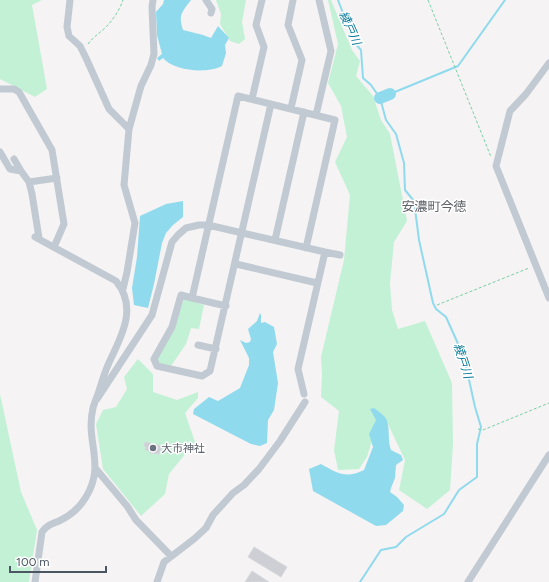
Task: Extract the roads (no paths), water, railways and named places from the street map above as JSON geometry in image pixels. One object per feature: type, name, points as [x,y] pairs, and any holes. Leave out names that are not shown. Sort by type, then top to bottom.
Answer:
[{"type":"street","points":[[70,0],[66,27],[69,36],[80,46],[109,109],[129,129]]},
{"type":"street","points":[[35,582],[40,536],[42,532],[47,526],[64,518],[79,507],[91,488],[96,469],[90,428],[93,408],[107,367],[124,330],[127,313],[123,289],[135,223],[134,214],[124,185],[129,129],[141,86],[151,66],[154,54],[153,0]]},
{"type":"street","points":[[206,0],[212,9],[212,13]]},
{"type":"street","points":[[252,99],[264,47],[256,25],[262,0]]},
{"type":"street","points":[[291,108],[302,60],[288,25],[293,0]]},
{"type":"street","points":[[316,114],[331,51],[319,0]]},
{"type":"street","points":[[549,63],[526,94],[510,111],[496,166],[549,298]]},
{"type":"street","points":[[0,89],[14,89],[19,92],[39,126],[38,128],[51,147],[64,224],[54,247]]},
{"type":"street","points":[[192,298],[238,96],[316,114],[335,120],[306,248]]},
{"type":"street","points":[[226,306],[181,295],[172,327],[154,359],[157,366],[202,376],[210,371],[216,349],[236,264],[271,104]]},
{"type":"street","points":[[274,240],[304,112]]},
{"type":"street","points":[[0,152],[10,169],[21,171]]},
{"type":"street","points":[[14,159],[29,182],[32,194],[37,238],[111,277],[123,289]]},
{"type":"street","points":[[29,182],[57,178]]},
{"type":"street","points":[[96,399],[117,370],[152,315],[172,242],[186,228],[198,225],[208,225],[340,255]]},
{"type":"street","points":[[304,394],[298,369],[325,252]]},
{"type":"street","points":[[236,264],[317,283]]},
{"type":"street","points":[[198,344],[216,349]]},
{"type":"street","points":[[157,582],[164,562],[206,528],[213,515],[228,498],[244,485],[260,468],[280,441],[305,402]]},
{"type":"street","points":[[468,582],[549,455]]},
{"type":"street","points":[[96,469],[122,500],[136,520],[172,556]]},
{"type":"water","points":[[164,0],[191,0],[181,17],[183,30],[211,38],[218,26],[229,38],[225,45],[226,53],[222,66],[208,70],[191,70],[175,66],[163,58],[159,61],[157,58],[162,54],[157,35],[156,12],[163,4]]},
{"type":"water","points":[[183,201],[183,217],[166,233],[162,243],[148,308],[134,305],[132,288],[137,257],[140,216],[166,204]]},
{"type":"water","points":[[260,313],[261,323],[265,322],[274,327],[277,344],[273,352],[278,383],[274,410],[268,420],[267,443],[260,446],[251,444],[193,414],[194,409],[209,397],[218,401],[240,388],[249,365],[249,358],[240,340],[246,343],[250,342],[251,339],[248,329],[257,321]]},
{"type":"water","points":[[374,408],[387,420],[391,450],[401,455],[403,460],[396,465],[395,478],[390,492],[404,505],[403,511],[386,525],[376,526],[313,491],[309,469],[321,464],[342,474],[358,473],[364,470],[373,447],[369,434],[376,420],[370,409]]},
{"type":"waterway","name":"綾戸川","points":[[338,0],[354,42],[361,50],[363,78],[371,85],[380,98],[386,120],[396,134],[404,163],[405,190],[414,201],[419,240],[433,303],[436,309],[446,317],[464,357],[481,427],[477,444],[477,477],[459,490],[444,514],[406,537],[396,547],[381,550],[360,582]]},
{"type":"waterway","points":[[390,94],[458,66],[505,0]]},
{"type":"waterway","name":"綾戸川","points":[[380,98],[390,94]]},
{"type":"place","name":"大市神社","points":[[153,448]]},
{"type":"district","name":"安濃町今徳","points":[[434,206]]}]
